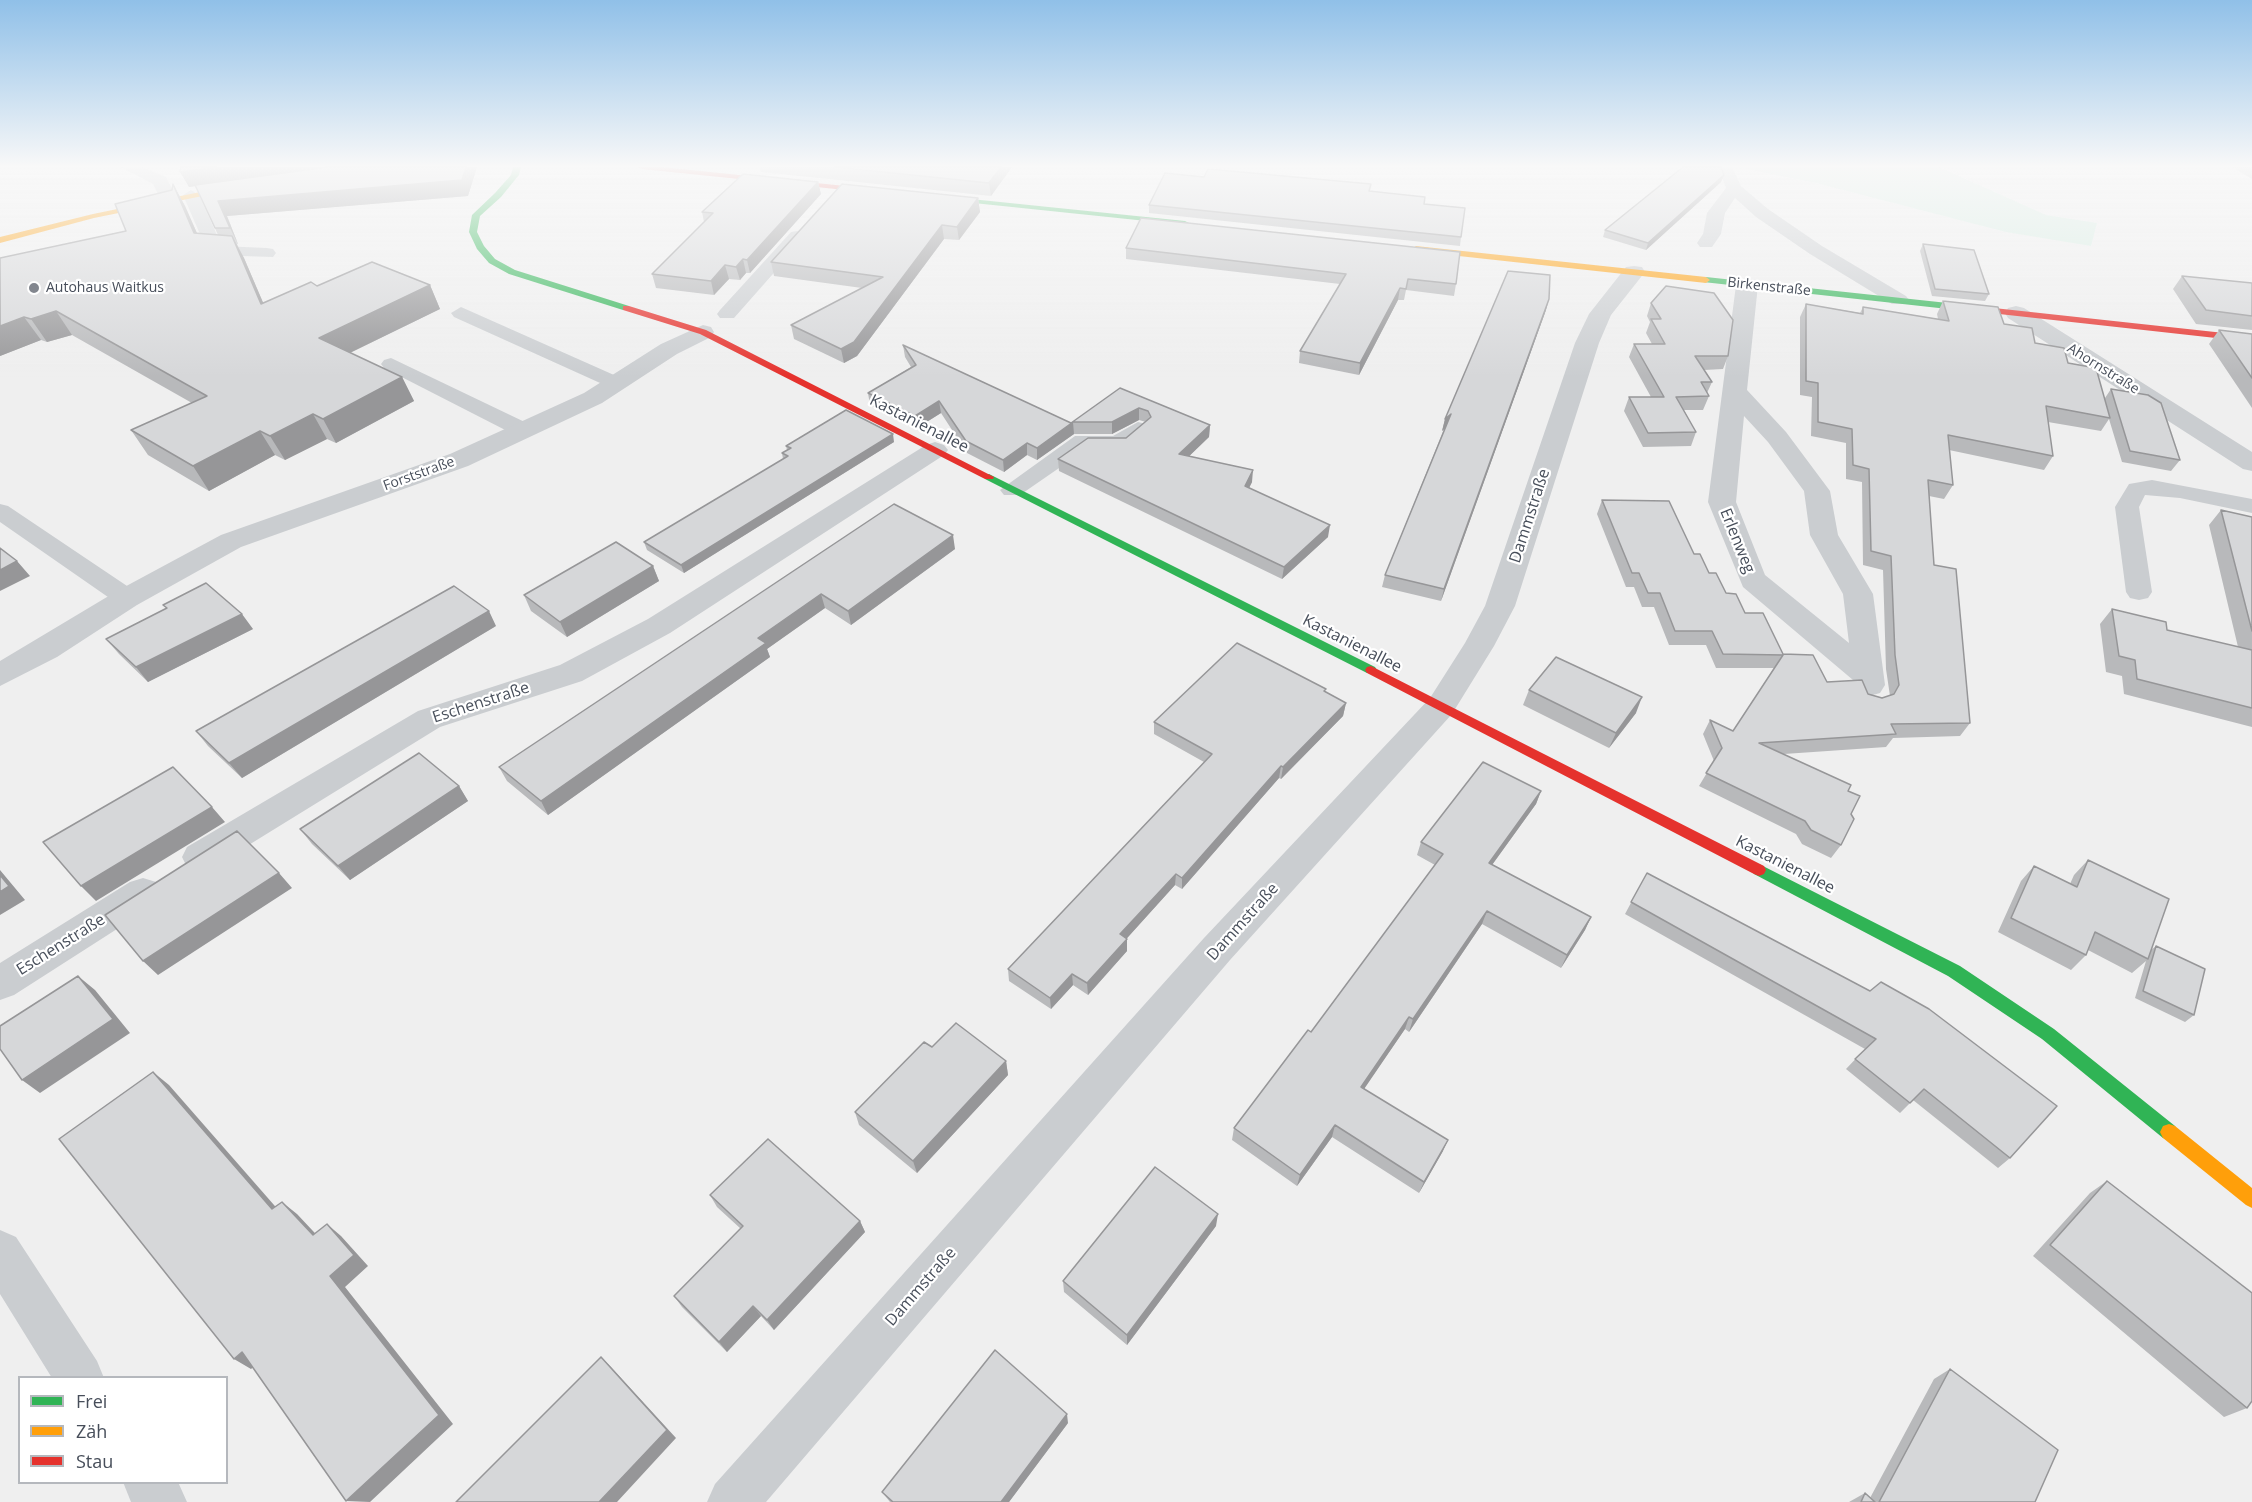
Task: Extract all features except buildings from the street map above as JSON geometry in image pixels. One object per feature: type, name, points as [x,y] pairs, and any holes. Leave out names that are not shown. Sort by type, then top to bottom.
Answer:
[{"type":"street","name":"Kastanienallee","points":[[475,237],[480,247],[492,261],[512,272],[703,332],[1441,706],[1954,971],[2048,1034],[2252,1199]]},
{"type":"street","name":"Birkenstraße","points":[[1396,246],[2252,339]]},
{"type":"street","name":"Dammstraße","points":[[733,1502],[1217,950],[1441,706],[1500,606],[1587,343],[1600,314],[1634,272]]},
{"type":"street","name":"Erlenweg","points":[[1735,391],[1777,437],[1817,491],[1824,535],[1858,594],[1869,687],[1753,580],[1722,502],[1747,285]]},
{"type":"street","name":"Ahornstraße","points":[[2016,314],[2252,463]]},
{"type":"street","name":"Forststraße","points":[[0,675],[46,650],[127,598],[231,542],[459,460],[592,398],[669,349],[703,332]]},
{"type":"street","name":"Eschenstraße","points":[[0,983],[429,719],[571,673],[659,626],[935,450]]},
{"type":"street","points":[[0,1252],[79,1376]]},
{"type":"street","points":[[149,1484],[160,1502]]},
{"type":"lane","points":[[208,237],[214,251],[267,253]]},
{"type":"lane","points":[[727,314],[796,237]]},
{"type":"lane","points":[[1706,243],[1710,237]]},
{"type":"lane","points":[[1796,237],[1899,300]]},
{"type":"lane","points":[[461,313],[616,383]]},
{"type":"lane","points":[[391,364],[523,430]]},
{"type":"lane","points":[[1012,490],[1083,441],[1117,444],[1138,429]]},
{"type":"lane","points":[[2139,592],[2127,507],[2137,489],[2180,490],[2252,506]]},
{"type":"lane","points":[[0,511],[127,598]]},
{"type":"green space","points":[[2037,237],[2093,237],[2091,246]]},
{"type":"traffic: fast","points":[[475,237],[480,247],[492,261],[512,272],[626,308]]},
{"type":"traffic: fast","points":[[1706,280],[1957,307]]},
{"type":"traffic: fast","points":[[989,477],[1371,670]]},
{"type":"traffic: fast","points":[[1759,870],[1954,971],[2048,1034],[2169,1132]]},
{"type":"traffic: slow","points":[[0,240],[11,237]]},
{"type":"traffic: slow","points":[[1416,249],[1706,280]]},
{"type":"traffic: slow","points":[[2169,1132],[2252,1199]]},
{"type":"traffic: jam","points":[[1957,307],[2252,339]]},
{"type":"traffic: jam","points":[[626,308],[703,332],[989,477]]},
{"type":"traffic: jam","points":[[1371,670],[1759,870]]},
{"type":"place","name":"Autohaus Waitkus","points":[[34,288]]}]
